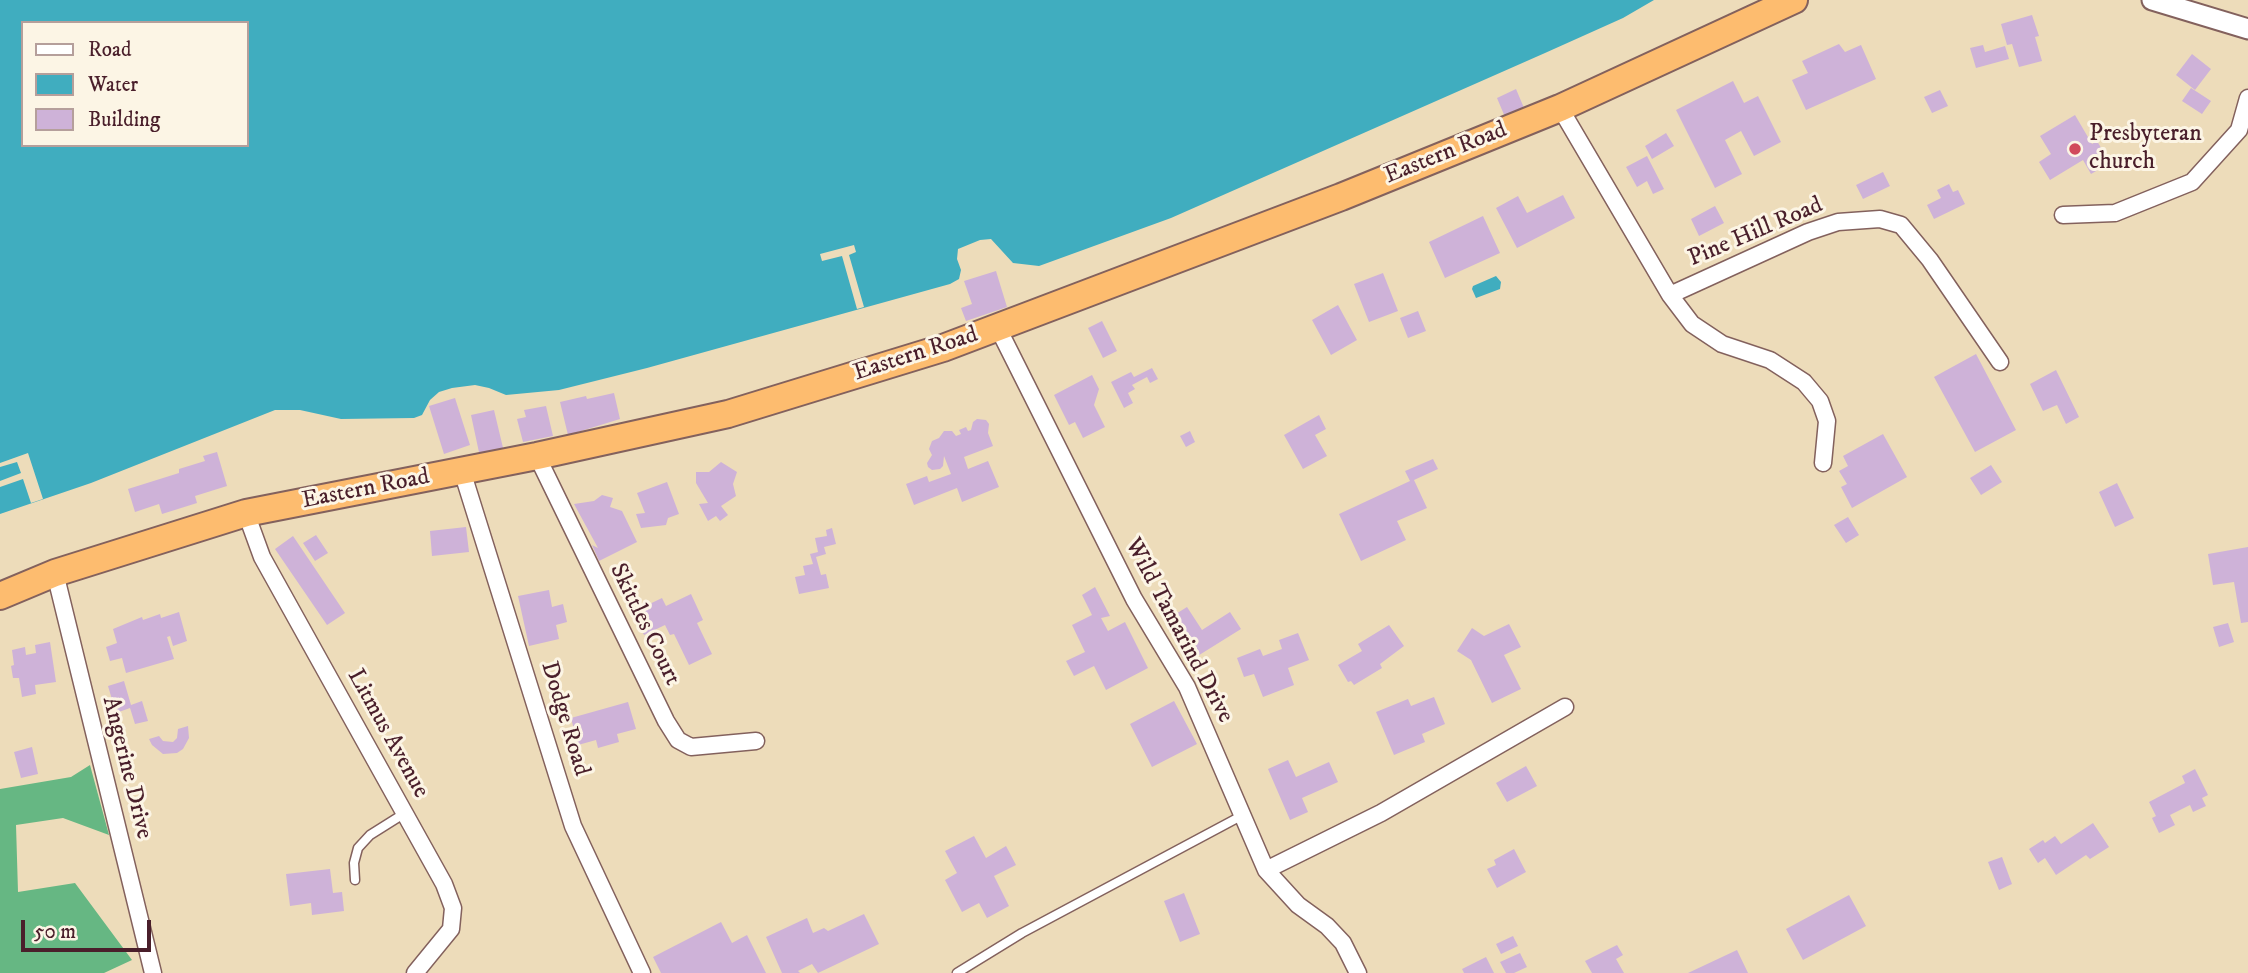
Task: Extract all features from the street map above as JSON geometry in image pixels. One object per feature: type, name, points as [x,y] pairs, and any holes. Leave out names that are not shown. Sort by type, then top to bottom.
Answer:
[{"type":"highway","name":"Eastern Road","points":[[0,596],[55,573],[247,513],[537,456],[728,414],[943,348],[1340,197],[1560,108],[1794,0]]},
{"type":"street","points":[[2152,0],[2248,29]]},
{"type":"street","points":[[2063,215],[2115,213],[2192,181],[2239,130],[2248,98]]},
{"type":"street","name":"Pine Hill Road","points":[[1560,108],[1670,295],[1692,324],[1722,344],[1770,360],[1804,382],[1820,401],[1827,421],[1823,463]]},
{"type":"street","name":"Pine Hill Road","points":[[1670,295],[1808,232],[1838,222],[1880,219],[1901,225],[1923,251],[2000,362]]},
{"type":"street","name":"Wild Tamarind Drive","points":[[998,328],[1134,599],[1187,687],[1266,870],[1298,905],[1327,926],[1343,943],[1358,973]]},
{"type":"street","name":"Skittles Court","points":[[537,456],[666,721],[678,740],[691,747],[756,741]]},
{"type":"street","name":"Dodge Road","points":[[462,471],[573,826],[642,973]]},
{"type":"street","name":"Litmus Avenue","points":[[247,513],[262,557],[444,884],[453,908],[450,929],[415,973]]},
{"type":"street","name":"Angerine Drive","points":[[55,573],[153,973]]},
{"type":"street","points":[[1266,870],[1381,813],[1565,707]]},
{"type":"lane","points":[[355,880],[354,863],[358,848],[370,835],[405,813]]},
{"type":"lane","points":[[957,973],[1022,933],[1243,815]]},
{"type":"green space","points":[[90,765],[109,835],[63,818],[16,825],[18,892],[75,883],[132,960],[104,973],[0,973],[0,789],[71,777]]},
{"type":"water","points":[[0,0],[1654,0],[1623,18],[1171,218],[1039,266],[1013,263],[991,239],[980,240],[958,249],[957,259],[961,270],[959,279],[950,284],[647,368],[559,390],[506,395],[475,385],[452,388],[439,392],[430,400],[422,415],[414,418],[341,419],[300,410],[275,410],[91,483],[0,514]]},
{"type":"water","points":[[1496,276],[1501,282],[1500,289],[1476,298],[1473,286]]},
{"type":"pier","points":[[854,245],[856,252],[849,255],[864,307],[857,309],[842,256],[822,261],[820,254]]},
{"type":"pier","points":[[28,453],[43,499],[31,503],[23,479],[0,487],[0,481],[21,473],[17,462],[0,467],[0,463]]},
{"type":"building","points":[[2032,15],[2039,36],[2035,37],[2042,61],[2019,67],[2012,44],[2007,45],[2001,24]]},
{"type":"building","points":[[1839,44],[1845,52],[1861,45],[1876,79],[1806,110],[1792,80],[1808,73],[1802,61]]},
{"type":"building","points":[[1983,45],[1985,52],[2005,46],[2009,59],[1976,68],[1970,48]]},
{"type":"building","points":[[2192,54],[2211,69],[2195,90],[2176,75]]},
{"type":"building","points":[[1733,81],[1744,103],[1758,96],[1781,142],[1754,156],[1741,131],[1725,140],[1742,174],[1715,188],[1676,110]]},
{"type":"building","points":[[2191,88],[2211,101],[2202,114],[2182,101]]},
{"type":"building","points":[[1516,89],[1524,108],[1505,117],[1497,98]]},
{"type":"building","points":[[1940,90],[1948,106],[1932,113],[1924,97]]},
{"type":"building","name":"Presbyteran church","points":[[2075,115],[2092,144],[2097,141],[2110,163],[2091,174],[2083,160],[2050,180],[2039,162],[2051,154],[2040,136]]},
{"type":"building","points":[[1666,133],[1674,146],[1652,159],[1645,146]]},
{"type":"building","points":[[1647,156],[1664,189],[1653,194],[1647,181],[1637,187],[1626,167]]},
{"type":"building","points":[[1883,172],[1890,186],[1863,199],[1856,185]]},
{"type":"building","points":[[1949,184],[1953,192],[1958,190],[1965,204],[1934,219],[1927,205],[1941,198],[1937,190]]},
{"type":"building","points":[[1563,195],[1575,218],[1517,248],[1496,208],[1518,196],[1527,213]]},
{"type":"building","points":[[1715,206],[1724,223],[1699,236],[1691,219]]},
{"type":"building","points":[[1483,216],[1500,253],[1445,278],[1429,242]]},
{"type":"building","points":[[996,271],[1007,307],[966,321],[961,308],[972,304],[964,281]]},
{"type":"building","points":[[1383,273],[1398,311],[1369,322],[1354,284]]},
{"type":"building","points":[[1338,305],[1357,340],[1331,355],[1312,320]]},
{"type":"building","points":[[1418,311],[1426,331],[1408,338],[1400,318]]},
{"type":"building","points":[[1102,321],[1117,351],[1103,358],[1088,328]]},
{"type":"building","points":[[1976,354],[2016,430],[1975,452],[1934,377]]},
{"type":"building","points":[[1152,368],[1158,379],[1150,383],[1147,377],[1132,385],[1135,389],[1128,393],[1133,403],[1124,408],[1111,382],[1131,372],[1134,377]]},
{"type":"building","points":[[2056,370],[2079,417],[2066,424],[2057,405],[2043,411],[2030,384]]},
{"type":"building","points":[[1092,375],[1099,389],[1094,405],[1105,427],[1083,438],[1075,422],[1069,425],[1054,395]]},
{"type":"building","points":[[614,393],[620,419],[568,435],[560,402]]},
{"type":"building","points":[[455,398],[470,445],[444,454],[429,406]]},
{"type":"building","points":[[546,406],[553,436],[523,442],[517,419],[526,417],[524,410]]},
{"type":"building","points":[[494,410],[504,452],[480,457],[471,415]]},
{"type":"building","points":[[1319,415],[1326,429],[1315,435],[1327,456],[1303,469],[1284,435]]},
{"type":"building","points":[[977,419],[986,420],[989,424],[988,433],[993,446],[964,457],[968,469],[988,461],[999,487],[962,502],[957,488],[914,505],[906,484],[927,476],[929,482],[951,474],[944,456],[940,469],[932,470],[928,467],[927,463],[932,455],[929,449],[932,441],[939,438],[944,431],[952,431],[956,436],[961,434],[959,430],[966,427],[968,431],[971,430]]},
{"type":"building","points":[[1190,431],[1195,442],[1186,447],[1180,436]]},
{"type":"building","points":[[1883,434],[1907,477],[1852,508],[1841,487],[1847,484],[1839,471],[1848,466],[1843,456]]},
{"type":"building","points":[[217,452],[227,486],[195,496],[197,503],[162,514],[159,504],[135,512],[128,489],[179,473],[179,469],[205,461],[203,456]]},
{"type":"building","points":[[1433,459],[1438,469],[1414,480],[1427,508],[1397,521],[1406,540],[1361,561],[1339,514],[1410,481],[1405,471]]},
{"type":"building","points":[[721,462],[737,472],[733,484],[736,496],[721,506],[728,515],[720,521],[716,516],[708,521],[699,504],[708,503],[696,483],[696,472],[709,472]]},
{"type":"building","points":[[1991,465],[2002,482],[1981,495],[1970,478]]},
{"type":"building","points":[[667,482],[679,514],[668,518],[666,525],[641,528],[636,514],[645,513],[637,493]]},
{"type":"building","points":[[2117,483],[2134,518],[2115,527],[2099,492]]},
{"type":"building","points":[[602,495],[613,498],[610,507],[622,511],[637,542],[599,561],[592,545],[598,548],[574,504],[594,501]]},
{"type":"building","points":[[1848,517],[1859,535],[1846,543],[1834,525]]},
{"type":"building","points":[[466,527],[469,552],[432,556],[430,531]]},
{"type":"building","points":[[832,528],[836,544],[824,547],[826,554],[816,557],[821,575],[826,574],[829,588],[799,594],[795,577],[805,575],[803,566],[813,564],[810,554],[818,552],[815,538],[827,536],[826,530]]},
{"type":"building","points":[[316,535],[328,553],[315,561],[303,543]]},
{"type":"building","points":[[293,536],[345,613],[327,625],[275,549]]},
{"type":"building","points":[[2248,547],[2248,622],[2241,623],[2234,582],[2213,585],[2208,554]]},
{"type":"building","points":[[1095,587],[1110,616],[1101,618],[1108,631],[1125,622],[1148,668],[1106,690],[1094,666],[1074,676],[1066,661],[1085,652],[1072,625],[1092,615],[1082,595]]},
{"type":"building","points":[[549,590],[552,607],[563,604],[567,622],[556,625],[559,639],[529,646],[518,596]]},
{"type":"building","points":[[691,594],[703,620],[697,623],[712,654],[689,665],[674,634],[670,635],[665,625],[644,635],[633,612],[662,598],[666,606]]},
{"type":"building","points":[[1187,607],[1202,630],[1230,612],[1241,629],[1196,657],[1171,617]]},
{"type":"building","points":[[179,612],[187,641],[173,646],[170,636],[167,637],[174,659],[126,673],[122,658],[110,661],[106,647],[117,643],[113,629],[142,617],[143,620],[160,614],[161,618]]},
{"type":"building","points":[[2228,623],[2234,642],[2219,647],[2213,627]]},
{"type":"building","points":[[1509,624],[1521,647],[1504,655],[1521,689],[1492,703],[1471,660],[1457,651],[1472,628],[1484,636]]},
{"type":"building","points":[[1389,625],[1404,646],[1380,664],[1382,668],[1354,685],[1351,681],[1348,682],[1338,665],[1362,651],[1358,644]]},
{"type":"building","points":[[1298,633],[1309,660],[1288,668],[1294,685],[1263,697],[1254,674],[1244,677],[1237,658],[1260,649],[1263,656],[1282,649],[1279,640]]},
{"type":"building","points":[[50,642],[56,682],[35,685],[36,694],[22,697],[19,678],[13,678],[12,650],[25,647],[26,655],[36,653],[35,645]]},
{"type":"building","points":[[124,681],[131,705],[142,701],[148,721],[135,724],[130,708],[116,713],[108,686]]},
{"type":"building","points":[[1434,697],[1445,724],[1422,734],[1425,742],[1394,755],[1376,712],[1408,699],[1411,706]]},
{"type":"building","points":[[1174,701],[1197,744],[1152,767],[1130,724]]},
{"type":"building","points":[[628,702],[636,729],[617,734],[619,742],[598,748],[596,740],[578,745],[571,718]]},
{"type":"building","points":[[188,726],[189,738],[183,749],[177,753],[163,754],[149,739],[159,736],[163,741],[173,742],[177,738],[178,729]]},
{"type":"building","points":[[32,747],[38,774],[21,778],[14,752]]},
{"type":"building","points":[[1288,760],[1296,777],[1329,762],[1338,782],[1302,798],[1308,812],[1290,820],[1268,769]]},
{"type":"building","points":[[1526,766],[1537,786],[1507,802],[1496,783]]},
{"type":"building","points":[[2195,769],[2208,795],[2202,798],[2206,806],[2193,812],[2190,805],[2170,815],[2175,825],[2159,833],[2152,818],[2156,816],[2149,802],[2185,783],[2182,776]]},
{"type":"building","points":[[2093,823],[2109,847],[2090,859],[2086,855],[2056,875],[2045,858],[2038,863],[2029,849],[2055,836],[2061,844]]},
{"type":"building","points":[[974,836],[986,858],[1006,846],[1016,865],[994,876],[1009,906],[987,918],[979,903],[962,912],[945,880],[957,873],[945,851]]},
{"type":"building","points":[[1514,849],[1526,872],[1497,888],[1487,869],[1496,865],[1494,860]]},
{"type":"building","points":[[2002,857],[2012,884],[1999,890],[1988,862]]},
{"type":"building","points":[[330,869],[333,893],[342,892],[344,911],[312,915],[311,903],[290,906],[286,874]]},
{"type":"building","points":[[1184,893],[1200,934],[1180,942],[1164,901]]},
{"type":"building","points":[[1849,895],[1866,926],[1803,960],[1786,929]]},
{"type":"building","points":[[864,914],[879,944],[818,973],[812,964],[798,971],[800,973],[782,973],[766,937],[807,918],[813,933],[824,928],[828,931]]},
{"type":"building","points":[[721,922],[732,943],[747,935],[766,973],[661,973],[653,957]]},
{"type":"building","points":[[1513,936],[1518,946],[1501,954],[1496,944]]},
{"type":"building","points":[[1617,945],[1623,955],[1616,959],[1624,973],[1592,973],[1585,961]]},
{"type":"building","points":[[1737,950],[1748,973],[1688,973]]},
{"type":"building","points":[[1520,953],[1527,967],[1514,973],[1506,973],[1500,962]]},
{"type":"building","points":[[1486,957],[1494,973],[1464,973],[1462,969]]},
{"type":"place","name":"Presbyteran church","points":[[2075,149]]}]
